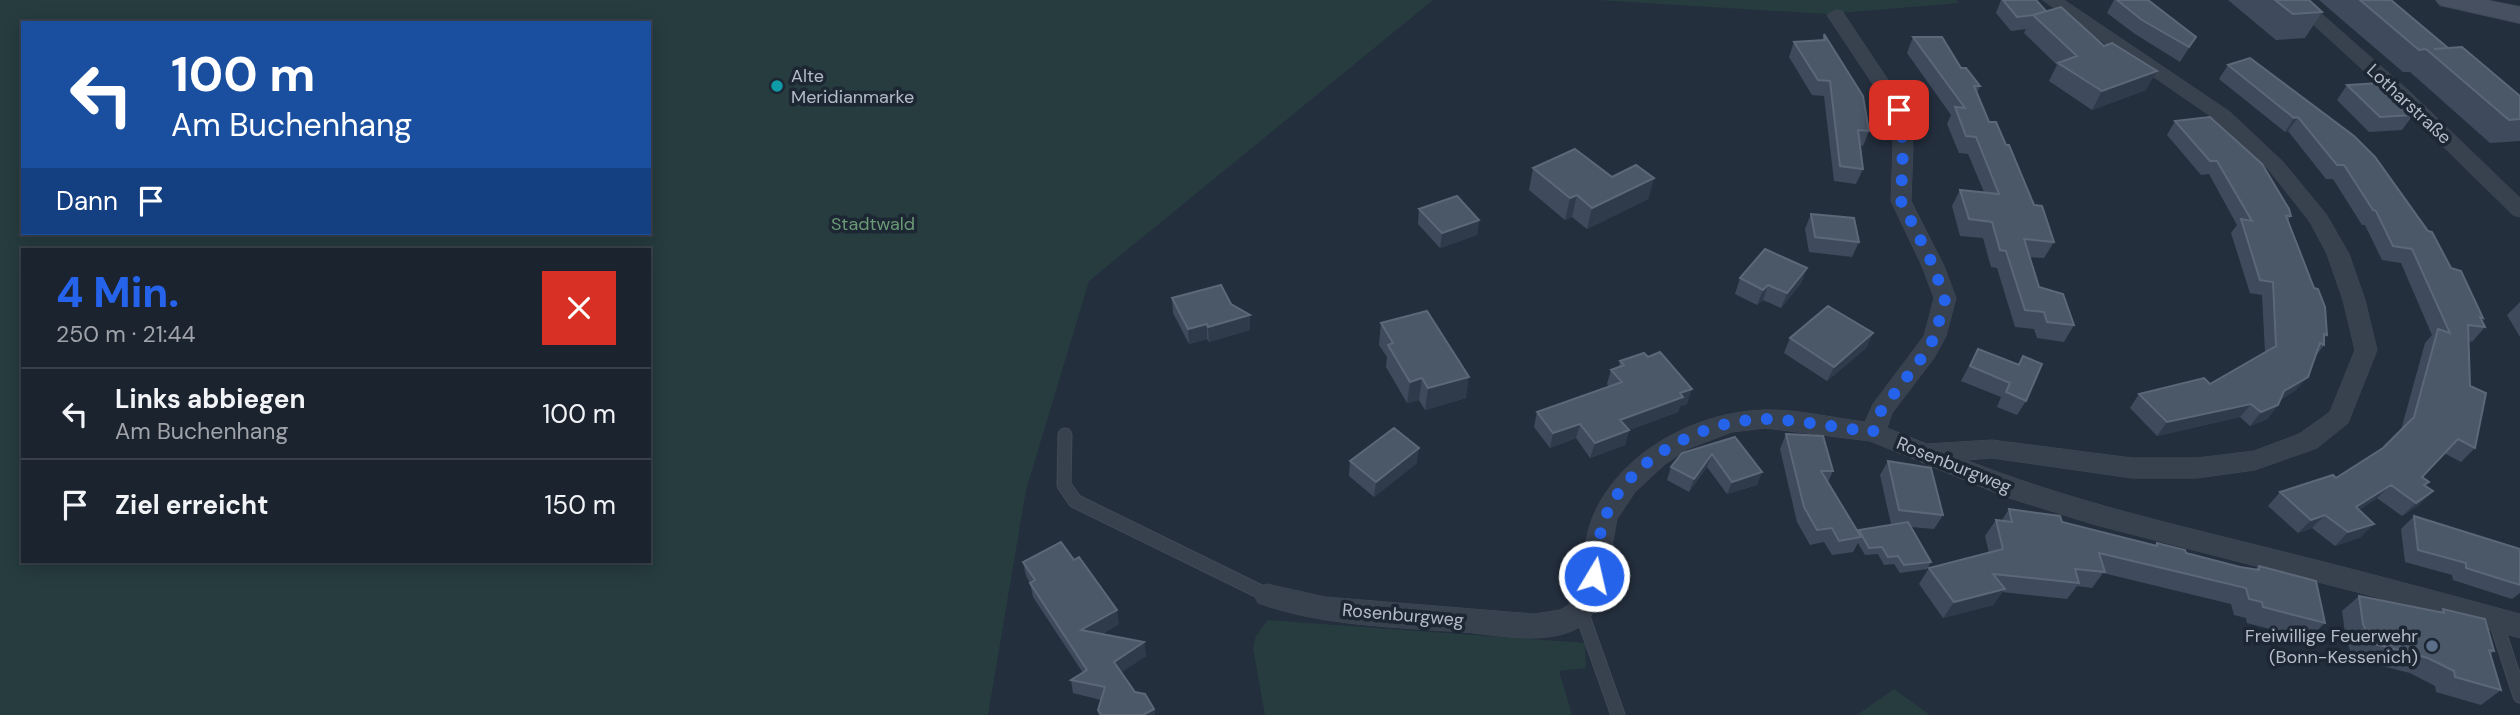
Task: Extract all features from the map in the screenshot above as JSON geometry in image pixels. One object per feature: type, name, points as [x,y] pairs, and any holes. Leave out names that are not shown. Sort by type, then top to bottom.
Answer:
[{"type":"street","points":[[1926,452],[1992,449],[2132,468],[2197,468],[2255,460],[2308,441],[2340,417],[2366,350],[2354,300],[2338,254],[2319,219],[2276,166],[2223,116],[2052,0]]},
{"type":"street","name":"Lotharstraße","points":[[2296,0],[2403,96],[2520,210]]},
{"type":"street","points":[[2449,0],[2520,15]]},
{"type":"street","points":[[1836,15],[1899,110],[1903,146],[1901,201],[1933,265],[1945,299],[1935,336],[1881,411],[1873,432]]},
{"type":"street","name":"Rosenburgweg","points":[[1267,595],[1325,608],[1534,626],[1566,621],[1581,611],[1590,594],[1600,533],[1614,499],[1640,471],[1678,442],[1704,430],[1765,419],[1873,432],[2015,490],[2096,515],[2507,622]]},
{"type":"lane","name":"Rosenburgweg","points":[[1065,435],[1064,485],[1075,501],[1267,595]]},
{"type":"lane","points":[[1581,611],[1618,715]]},
{"type":"lane","points":[[2507,622],[2520,695]]},
{"type":"green space","name":"Stadtwald","points":[[0,0],[1433,0],[1089,281],[1026,490],[988,715],[0,715]]},
{"type":"green space","points":[[1596,0],[1957,0],[1959,3],[1827,14]]},
{"type":"green space","points":[[1268,620],[1585,643],[1586,668],[1559,671],[1572,715],[1265,715],[1253,648],[1256,636]]},
{"type":"green space","points":[[1894,689],[1930,715],[1857,715]]},
{"type":"building","points":[[2003,0],[2036,0],[2046,11],[2017,17]]},
{"type":"building","points":[[2117,0],[2148,0],[2196,37],[2189,47],[2142,20]]},
{"type":"building","points":[[2275,0],[2309,0],[2322,12],[2293,14]]},
{"type":"building","points":[[2360,0],[2391,0],[2448,48],[2462,47],[2520,96],[2520,119],[2509,120],[2426,49],[2419,50]]},
{"type":"building","points":[[2061,7],[2104,46],[2112,43],[2157,71],[2102,91],[2058,63],[2077,56],[2033,15]]},
{"type":"building","points":[[1824,34],[1863,96],[1869,131],[1858,130],[1863,169],[1840,166],[1830,81],[1818,80],[1794,42],[1825,40]]},
{"type":"building","points":[[1913,37],[1942,37],[1961,68],[1966,68],[1980,86],[1974,86],[1989,122],[1996,122],[2006,145],[2009,145],[2034,205],[2042,206],[2054,242],[2024,239],[2039,287],[2063,294],[2074,325],[2047,322],[2044,312],[2025,310],[2006,251],[2000,250],[1992,222],[1969,219],[1960,190],[1999,194],[1976,137],[1966,136],[1955,107],[1965,108]]},
{"type":"building","points":[[2250,58],[2354,136],[2375,157],[2428,231],[2432,232],[2451,268],[2461,271],[2485,327],[2468,325],[2470,386],[2486,393],[2475,448],[2458,439],[2422,477],[2429,482],[2424,485],[2433,491],[2416,503],[2391,485],[2356,507],[2374,524],[2348,532],[2325,515],[2311,520],[2280,492],[2333,475],[2336,478],[2383,448],[2414,417],[2438,329],[2450,333],[2412,249],[2393,246],[2376,211],[2344,165],[2337,165],[2298,117],[2294,118],[2228,65]]},
{"type":"building","points":[[2379,83],[2413,115],[2380,117],[2347,85]]},
{"type":"building","points":[[2210,117],[2262,164],[2289,209],[2291,216],[2286,216],[2314,288],[2318,289],[2325,307],[2327,335],[2324,334],[2324,345],[2320,343],[2308,377],[2284,391],[2278,405],[2261,412],[2251,404],[2167,422],[2139,394],[2204,378],[2210,384],[2276,346],[2273,282],[2260,280],[2241,219],[2252,221],[2217,161],[2210,161],[2175,121]]},
{"type":"building","points":[[1575,149],[1612,177],[1636,165],[1654,178],[1592,208],[1577,195],[1570,198],[1533,168]]},
{"type":"building","points":[[1457,196],[1479,220],[1442,233],[1419,209]]},
{"type":"building","points":[[1811,214],[1854,218],[1859,242],[1815,237]]},
{"type":"building","points":[[1765,249],[1807,268],[1787,293],[1768,285],[1763,290],[1740,278]]},
{"type":"building","points":[[1221,285],[1231,304],[1250,315],[1208,327],[1207,324],[1188,329],[1172,298]]},
{"type":"building","points":[[1828,306],[1873,333],[1834,367],[1790,338]]},
{"type":"building","points":[[1427,311],[1469,377],[1428,388],[1422,378],[1410,382],[1388,345],[1393,343],[1381,323]]},
{"type":"building","points":[[1978,349],[2019,365],[2023,356],[2042,364],[2026,401],[2006,392],[2010,383],[1970,366]]},
{"type":"building","points":[[1660,352],[1692,389],[1680,393],[1683,397],[1620,420],[1629,430],[1595,443],[1580,424],[1553,433],[1537,412],[1622,382],[1611,370],[1624,365],[1620,361],[1644,353],[1648,357]]},
{"type":"building","points":[[1394,428],[1419,448],[1376,482],[1350,461]]},
{"type":"building","points":[[1786,434],[1823,436],[1833,471],[1821,471],[1861,537],[1839,541],[1832,528],[1817,530],[1804,507]]},
{"type":"building","points":[[1735,437],[1762,472],[1732,482],[1712,454],[1694,479],[1671,467],[1682,453]]},
{"type":"building","points":[[1888,461],[1931,468],[1943,515],[1899,510]]},
{"type":"building","points":[[2009,509],[2060,516],[2062,522],[2157,546],[2157,543],[2185,550],[2186,553],[2240,567],[2259,570],[2259,566],[2316,581],[2325,623],[2263,607],[2262,602],[2249,599],[2246,588],[2099,553],[2105,572],[2075,569],[2079,583],[1993,574],[2005,589],[1954,602],[1929,568],[2003,549],[1996,520],[2012,522]]},
{"type":"building","points":[[2414,516],[2520,549],[2520,585],[2466,568],[2466,563],[2418,550]]},
{"type":"building","points":[[1908,522],[1931,562],[1904,565],[1898,556],[1888,557],[1882,547],[1869,548],[1859,530]]},
{"type":"building","points":[[1061,542],[1074,560],[1079,557],[1117,610],[1081,630],[1144,642],[1114,662],[1135,692],[1145,694],[1154,709],[1143,715],[1101,715],[1098,710],[1105,687],[1071,680],[1087,670],[1030,583],[1035,580],[1023,562]]},
{"type":"building","points":[[2359,596],[2444,613],[2443,609],[2485,619],[2494,651],[2489,650],[2501,690],[2455,677],[2454,671],[2428,658],[2371,643],[2363,624]]},
{"type":"place","name":"Alte Meridianmarke","points":[[777,86]]},
{"type":"place","name":"Freiwillige Feuerwehr (Bonn-Kessenich)","points":[[2432,646]]},
{"type":"route","points":[[1594,576],[1600,533],[1614,499],[1640,471],[1678,442],[1704,430],[1765,419],[1873,432],[1881,411],[1926,352],[1935,336],[1945,299],[1933,265],[1901,201],[1903,146],[1899,110]]}]
